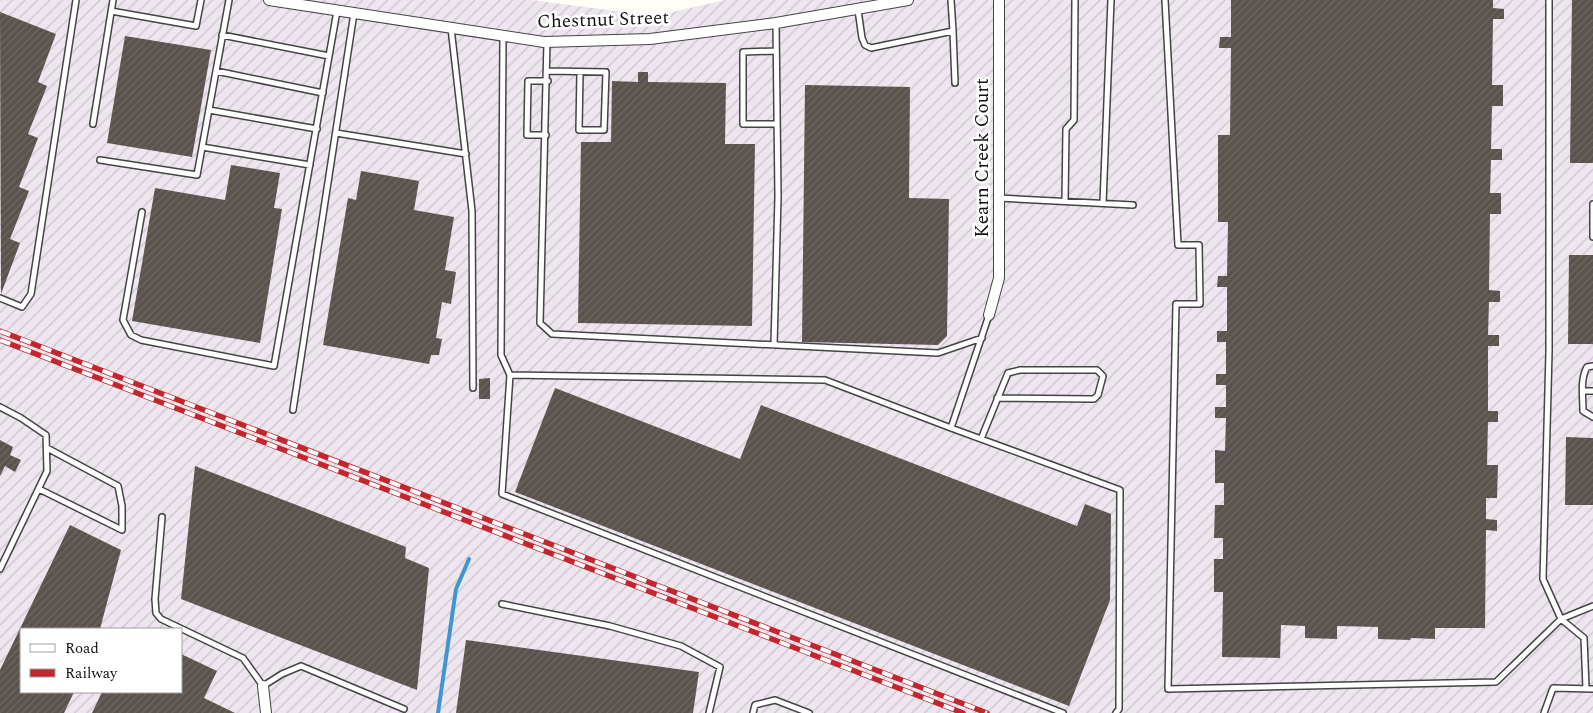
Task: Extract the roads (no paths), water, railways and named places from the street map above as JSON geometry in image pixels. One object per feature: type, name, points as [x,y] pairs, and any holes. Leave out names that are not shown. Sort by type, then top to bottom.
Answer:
[{"type":"street","name":"Chestnut Street","points":[[269,0],[547,42],[650,39],[776,23],[908,0]]},
{"type":"street","name":"Kearn Creek Court","points":[[990,315],[999,278],[1000,0]]},
{"type":"street","points":[[264,686],[266,713]]},
{"type":"lane","points":[[0,298],[22,307],[31,294],[74,0]]},
{"type":"lane","points":[[93,124],[113,0]]},
{"type":"lane","points":[[111,11],[196,26],[201,0]]},
{"type":"lane","points":[[100,160],[197,175],[229,0]]},
{"type":"lane","points":[[951,0],[955,83]]},
{"type":"lane","points":[[1065,201],[1066,129],[1074,120],[1075,0]]},
{"type":"lane","points":[[1103,203],[1111,0]]},
{"type":"lane","points":[[1165,0],[1178,245],[1199,245],[1200,294],[1200,304],[1176,304],[1168,689],[1496,682],[1561,619],[1593,606]]},
{"type":"lane","points":[[1549,0],[1549,352],[1543,579],[1561,619],[1584,638],[1586,688]]},
{"type":"lane","points":[[142,212],[123,320],[131,335],[141,340],[274,366],[337,10]]},
{"type":"lane","points":[[858,10],[862,38],[865,45],[871,48],[953,31]]},
{"type":"lane","points":[[293,410],[354,13]]},
{"type":"lane","points":[[774,345],[778,197],[776,23]]},
{"type":"lane","points":[[451,28],[472,211],[472,388]]},
{"type":"lane","points":[[222,36],[329,56]]},
{"type":"lane","points":[[503,36],[500,355],[510,374],[502,494],[1063,713]]},
{"type":"lane","points":[[547,42],[548,81],[540,323],[552,334],[938,353],[982,338]]},
{"type":"lane","points":[[776,51],[743,52],[742,124],[776,124]]},
{"type":"lane","points":[[548,71],[606,72],[604,130],[579,130],[580,72]]},
{"type":"lane","points":[[216,72],[323,93]]},
{"type":"lane","points":[[546,135],[527,135],[528,81],[548,81]]},
{"type":"lane","points":[[209,110],[317,129]]},
{"type":"lane","points":[[336,133],[466,154]]},
{"type":"lane","points":[[202,147],[310,165]]},
{"type":"lane","points":[[999,198],[1133,205]]},
{"type":"lane","points":[[1593,204],[1593,237]]},
{"type":"lane","points":[[950,428],[990,315]]},
{"type":"lane","points":[[1593,366],[1587,367],[1584,372],[1582,390],[1583,411],[1593,417]]},
{"type":"lane","points":[[981,439],[997,398],[1008,373],[1013,371],[1097,370],[1102,376],[1098,396],[1094,399],[997,398]]},
{"type":"lane","points":[[510,374],[825,380],[1120,490],[1119,709],[1116,713]]},
{"type":"lane","points":[[1582,390],[1593,391]]},
{"type":"lane","points":[[0,407],[21,418],[46,435],[47,448],[47,470],[0,569]]},
{"type":"lane","points":[[39,488],[122,530],[122,506],[118,486],[47,448]]},
{"type":"lane","points":[[162,517],[155,599],[156,613],[161,619],[180,628]]},
{"type":"lane","points":[[502,604],[610,626],[681,646],[720,668],[709,713]]},
{"type":"lane","points":[[182,629],[243,658],[264,686],[282,674],[301,666],[404,709]]},
{"type":"lane","points":[[1544,713],[1553,688],[1593,689]]},
{"type":"lane","points":[[753,713],[755,704],[776,700],[810,713]]},
{"type":"waterway","points":[[438,713],[456,589],[469,559]]},
{"type":"railway","points":[[0,331],[987,713]]},
{"type":"railway","points":[[0,340],[963,713]]}]
